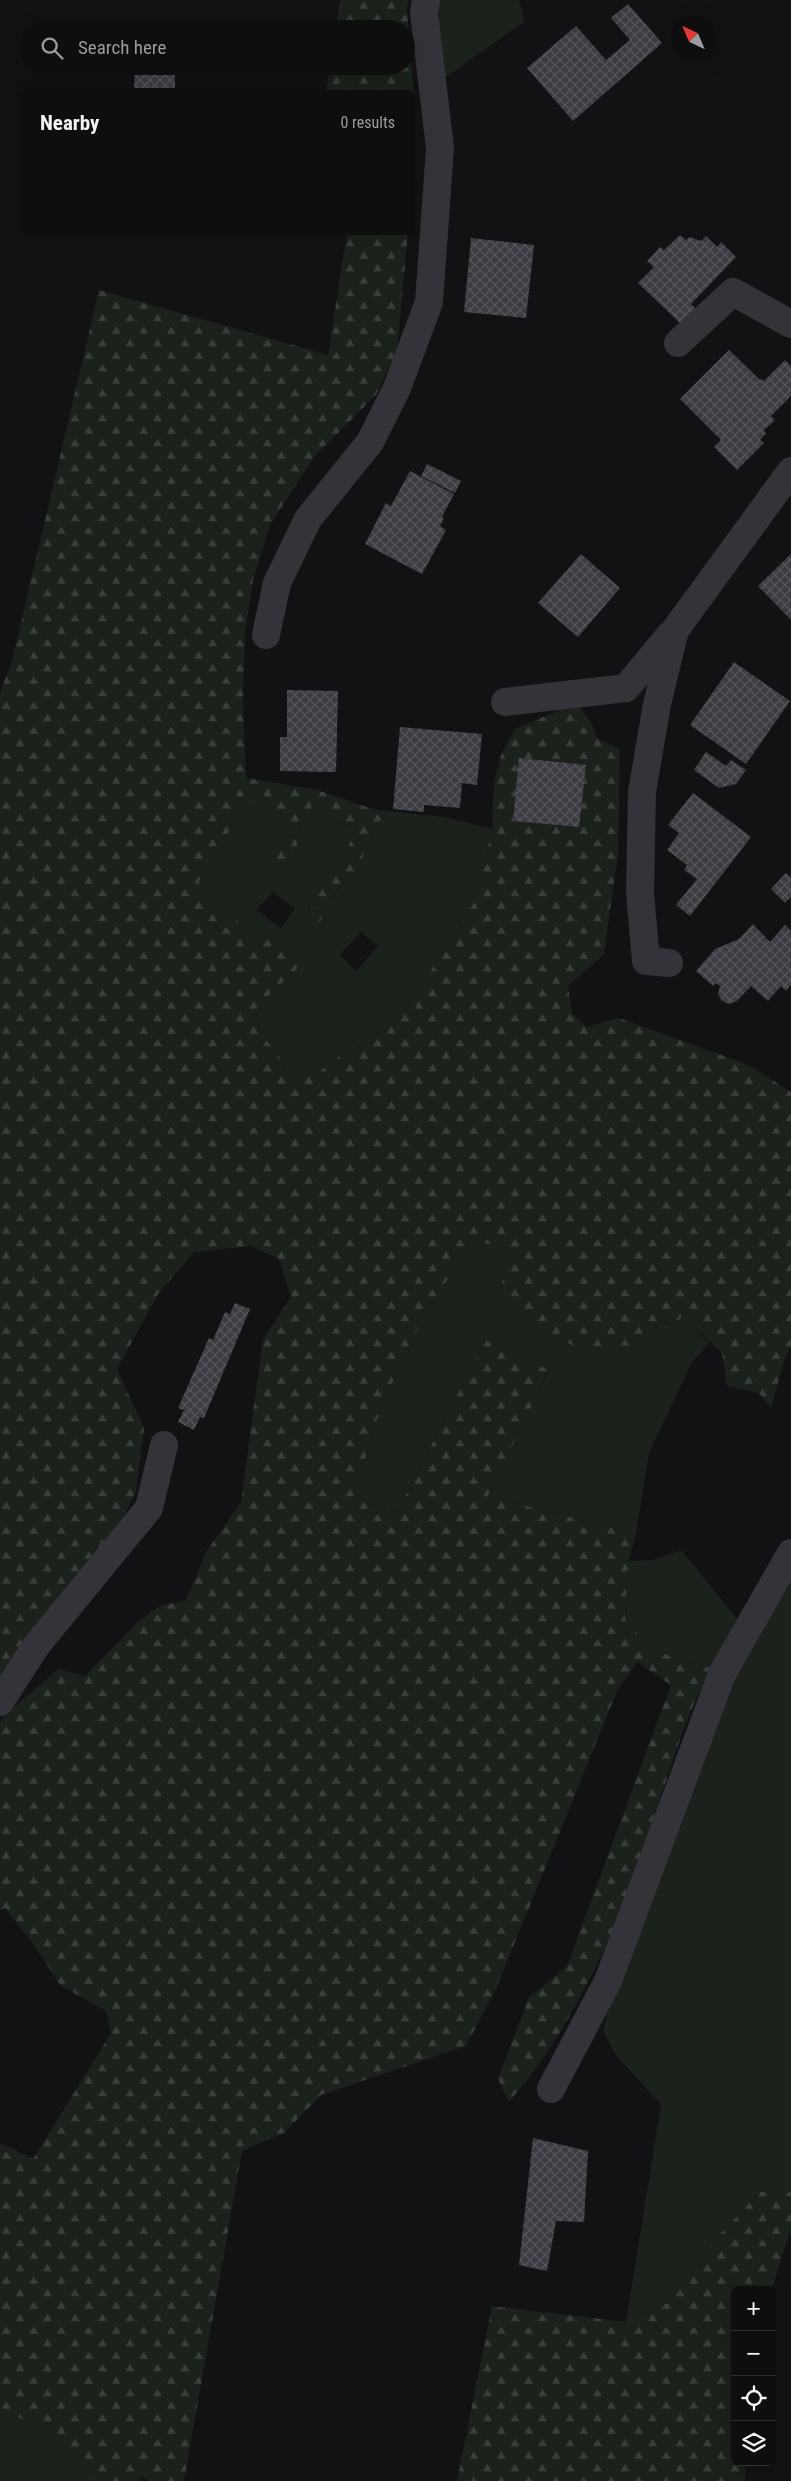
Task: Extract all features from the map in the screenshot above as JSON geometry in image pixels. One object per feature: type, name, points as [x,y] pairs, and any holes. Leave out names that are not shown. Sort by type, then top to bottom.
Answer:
[{"type":"street","points":[[266,636],[276,583],[308,519],[370,442],[397,388],[428,302],[440,148],[424,13],[426,0]]},
{"type":"street","points":[[678,343],[733,292],[791,324]]},
{"type":"street","points":[[505,702],[626,688],[674,630],[791,471]]},
{"type":"street","points":[[669,963],[646,961],[640,884],[642,792],[656,704],[674,630]]},
{"type":"street","points":[[0,1702],[36,1646],[149,1508],[164,1445]]},
{"type":"street","points":[[551,2089],[608,1981],[722,1674],[791,1553]]},
{"type":"green space","points":[[340,0],[408,0],[408,20],[337,20]]},
{"type":"green space","points":[[439,0],[519,0],[524,22],[443,79],[439,49]]},
{"type":"green space","points":[[329,75],[412,75],[413,90],[326,90]]},
{"type":"green space","points":[[347,235],[408,235],[397,350],[376,395],[314,457],[270,525],[253,580],[245,633],[243,701],[246,778],[317,790],[373,809],[387,811],[367,846],[361,870],[347,880],[335,893],[325,908],[320,924],[307,926],[310,912],[321,887],[345,852],[357,827],[329,821],[321,812],[311,807],[302,822],[294,857],[280,868],[267,863],[290,842],[281,813],[241,798],[223,847],[199,881],[204,898],[229,912],[259,941],[281,939],[294,949],[301,965],[258,1006],[253,1025],[278,1054],[288,1077],[315,1075],[412,1000],[477,898],[492,829],[494,783],[501,755],[515,729],[576,703],[591,722],[597,738],[620,749],[618,854],[604,954],[568,986],[572,1014],[587,1027],[619,1018],[749,1065],[791,1092],[791,1346],[783,1364],[771,1408],[759,1393],[727,1386],[722,1353],[683,1317],[639,1345],[575,1347],[500,1301],[507,1244],[468,1244],[407,1348],[376,1422],[353,1500],[398,1511],[485,1340],[549,1370],[488,1496],[636,1534],[628,1561],[625,1619],[648,1646],[677,1659],[712,1668],[682,1733],[645,1846],[620,1914],[572,2013],[532,2074],[509,2102],[498,2079],[529,1997],[567,1966],[671,1685],[637,1662],[618,1689],[495,1991],[466,2046],[321,2095],[284,2133],[242,2151],[184,2481],[149,2481],[142,2476],[138,2481],[92,2481],[62,2449],[39,2430],[0,2410],[0,2143],[33,2159],[111,2033],[106,2011],[60,1985],[34,1945],[5,1908],[0,1911],[0,1722],[5,1715],[58,1669],[85,1676],[138,1622],[161,1605],[186,1601],[206,1552],[241,1502],[263,1339],[291,1297],[279,1259],[251,1246],[194,1252],[158,1294],[117,1369],[144,1428],[136,1492],[120,1524],[0,1689],[0,693],[12,661],[99,290],[328,355]]},
{"type":"green space","points":[[241,797],[281,813],[290,842],[268,862],[294,857],[302,822],[311,807],[321,812],[329,821],[357,827],[345,852],[314,901],[308,926],[348,878],[361,870],[367,846],[387,811],[445,817],[492,829],[477,898],[412,1000],[315,1075],[288,1077],[278,1054],[253,1025],[258,1006],[301,965],[281,939],[259,941],[229,912],[204,898],[199,881],[223,847]],"holes":[[[273,892],[295,909],[281,928],[256,910]],[[361,932],[378,946],[356,971],[340,955]]]},
{"type":"green space","points":[[468,1244],[507,1244],[500,1301],[639,1345],[683,1317],[709,1343],[691,1364],[649,1453],[636,1534],[487,1496],[549,1371],[485,1340],[398,1511],[353,1500],[376,1422],[407,1347]]},
{"type":"green space","points":[[681,1550],[740,1622],[712,1668],[677,1659],[648,1646],[625,1619],[628,1561],[653,1560]]},
{"type":"green space","points":[[791,1572],[791,2192],[760,2192],[714,2240],[670,2302],[626,2322],[661,2105],[616,2055],[603,2031],[612,1998],[708,1728]]},
{"type":"green space","points":[[760,2192],[791,2192],[791,2229],[772,2286],[731,2286],[731,2466],[745,2466],[745,2481],[457,2481],[492,2306],[626,2322],[670,2302],[714,2240]]},
{"type":"green space","points":[[0,2410],[39,2429],[62,2449],[92,2481],[0,2481]]},
{"type":"building","points":[[628,4],[662,43],[573,121],[527,68],[576,26],[606,60],[630,40],[611,18]]},
{"type":"building","points":[[135,75],[175,75],[175,88],[134,88]]},
{"type":"building","points":[[680,235],[686,240],[690,237],[701,241],[706,236],[717,247],[721,242],[736,257],[691,304],[695,308],[681,324],[638,283],[654,267],[647,261],[660,247],[664,250]]},
{"type":"building","points":[[471,238],[534,245],[526,318],[464,312]]},
{"type":"building","points":[[729,350],[760,380],[764,381],[785,360],[791,366],[791,396],[771,416],[775,420],[764,430],[766,433],[760,440],[764,443],[737,470],[714,447],[721,440],[680,399]]},
{"type":"building","points":[[427,464],[461,481],[455,493],[421,476]]},
{"type":"building","points":[[410,471],[454,494],[442,517],[444,518],[440,526],[446,530],[422,574],[365,544],[386,503],[391,506]]},
{"type":"building","points":[[581,554],[620,588],[578,637],[538,603]]},
{"type":"building","points":[[791,554],[791,620],[758,586]]},
{"type":"building","points":[[734,662],[790,701],[746,764],[690,725]]},
{"type":"building","points":[[287,690],[338,691],[336,772],[280,771],[280,737],[287,737]]},
{"type":"building","points":[[400,727],[482,734],[477,785],[462,783],[460,808],[424,805],[424,812],[393,809]]},
{"type":"building","points":[[706,752],[726,766],[731,760],[746,770],[736,784],[719,788],[694,770]]},
{"type":"building","points":[[519,758],[586,765],[579,827],[513,821]]},
{"type":"building","points":[[693,793],[751,837],[690,916],[676,905],[697,879],[684,870],[687,865],[667,850],[679,833],[668,825]]},
{"type":"building","points":[[786,873],[791,877],[791,897],[785,903],[771,889]]},
{"type":"building","points":[[753,924],[770,942],[785,925],[791,931],[791,985],[786,991],[781,986],[768,1001],[751,986],[737,1001],[729,1004],[722,1001],[718,994],[720,986],[716,983],[713,986],[696,971],[715,949],[739,939]]},
{"type":"building","points":[[235,1303],[250,1309],[204,1418],[200,1417],[194,1430],[178,1422],[184,1410],[178,1408],[209,1338],[213,1340],[225,1312],[230,1314]]},
{"type":"building","points":[[533,2138],[588,2151],[584,2222],[556,2221],[547,2271],[519,2265]]}]
